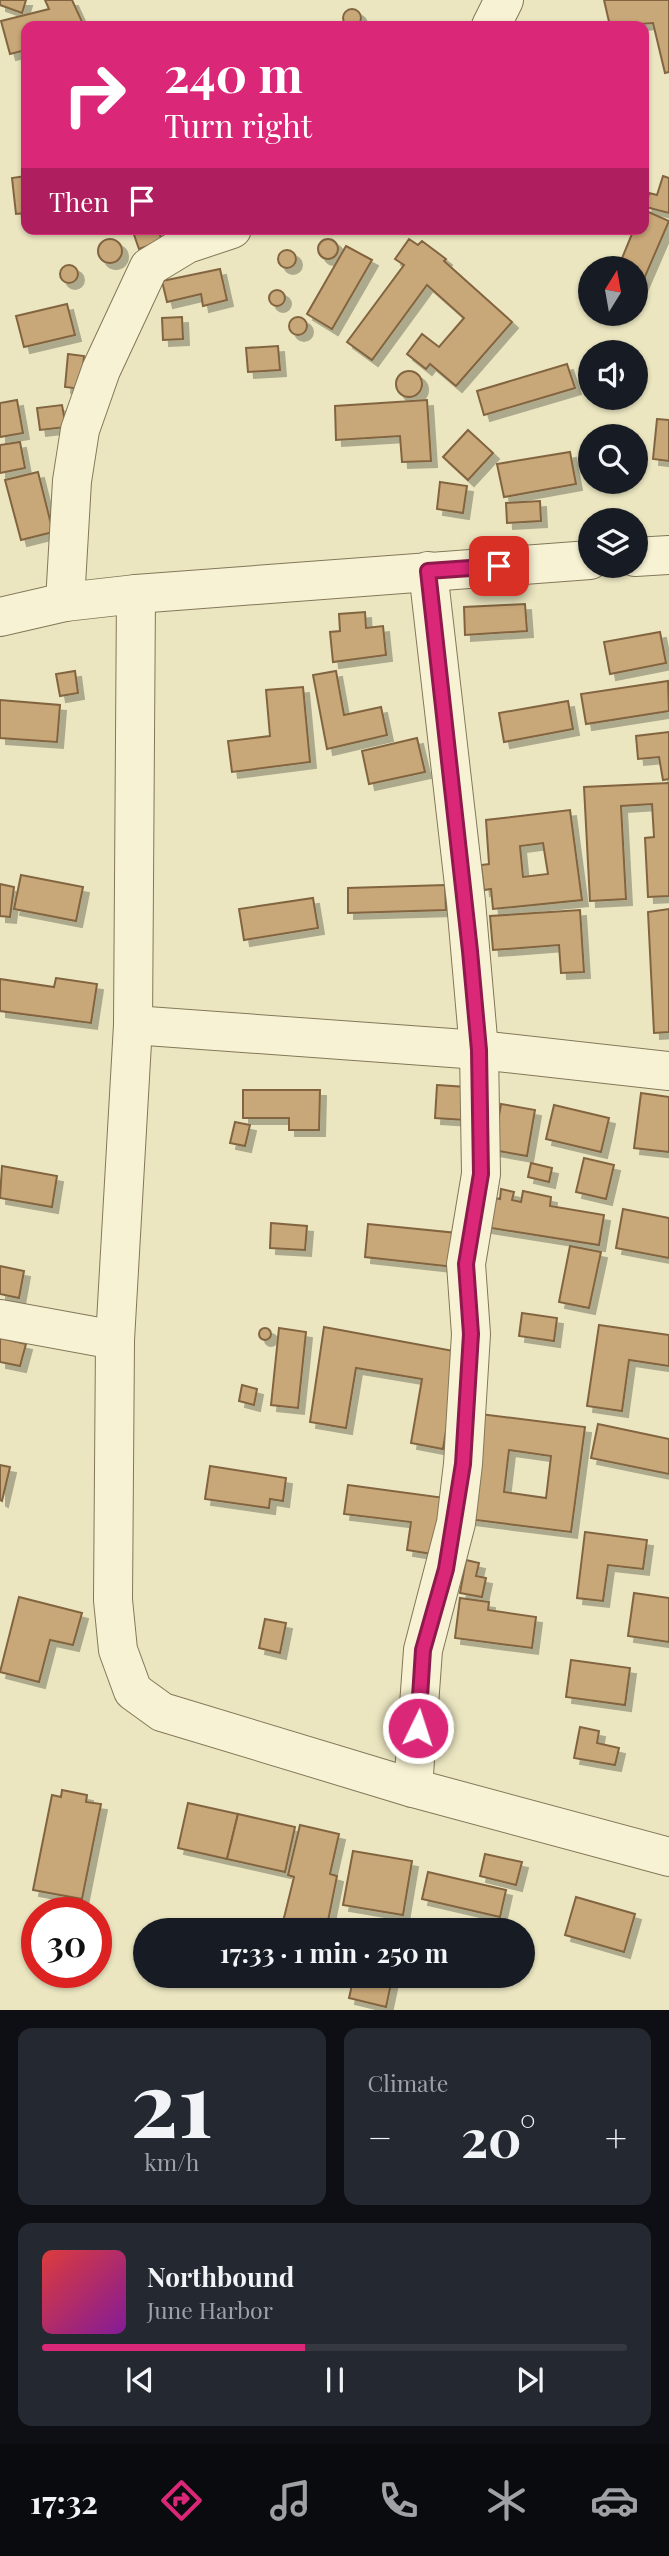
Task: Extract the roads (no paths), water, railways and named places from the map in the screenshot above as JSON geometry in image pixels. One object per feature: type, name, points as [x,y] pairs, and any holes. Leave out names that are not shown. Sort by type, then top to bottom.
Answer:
[{"type":"street","points":[[494,21],[505,0]]},
{"type":"street","points":[[65,602],[72,481],[80,430],[111,346],[149,267],[187,244],[214,235]]},
{"type":"street","points":[[648,556],[669,555]]},
{"type":"street","points":[[0,617],[65,602],[135,594],[578,561]]},
{"type":"street","points":[[413,1788],[423,1650],[449,1557],[463,1464],[471,1334],[466,1264],[481,1174],[479,1050],[466,902],[428,571]]},
{"type":"street","points":[[135,594],[133,1025],[115,1339],[113,1600],[118,1650],[133,1691],[162,1712],[413,1788],[668,1846]]},
{"type":"street","points":[[133,1025],[479,1050],[669,1071]]},
{"type":"street","points":[[0,1319],[115,1339]]}]
